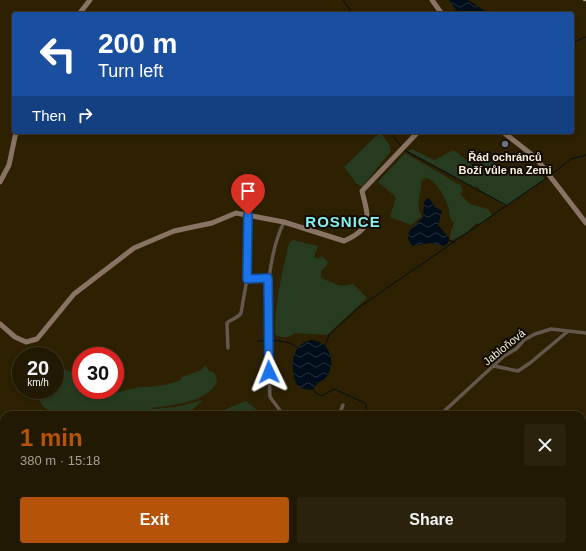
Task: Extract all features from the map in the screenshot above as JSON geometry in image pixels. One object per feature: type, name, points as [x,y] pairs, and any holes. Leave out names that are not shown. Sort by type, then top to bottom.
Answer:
[{"type":"street","points":[[81,12],[90,0]]},
{"type":"street","points":[[432,0],[441,12]]},
{"type":"street","points":[[0,182],[9,165],[16,134]]},
{"type":"street","points":[[0,324],[15,338],[32,341],[37,339],[74,294],[134,248],[174,230],[212,223],[236,213],[284,222],[344,241],[360,234],[368,217],[362,191],[416,134]]},
{"type":"street","points":[[508,134],[536,158],[586,222]]},
{"type":"street","points":[[228,348],[227,323],[241,313],[247,279],[248,215]]},
{"type":"street","points":[[281,411],[270,397],[268,278],[275,240],[284,222]]},
{"type":"street","points":[[247,279],[268,278]]},
{"type":"street","name":"Jabloňová","points":[[444,411],[504,356],[516,349],[524,340],[534,334],[551,329],[586,333]]},
{"type":"street","points":[[494,366],[518,371],[536,359],[567,332]]},
{"type":"street","points":[[341,411],[343,405]]},
{"type":"green space","points":[[378,134],[381,134],[390,146],[391,151],[362,187],[356,183],[344,167]]},
{"type":"green space","points":[[412,149],[434,160],[454,150],[477,169],[486,159],[508,173],[520,175],[525,173],[533,166],[545,179],[506,206],[481,191],[477,186],[475,188],[408,151]]},
{"type":"green space","points":[[405,153],[460,185],[463,191],[460,194],[470,204],[488,209],[492,215],[482,223],[475,224],[468,232],[450,241],[454,223],[450,217],[447,202],[436,184],[425,178],[421,182],[418,204],[422,216],[411,225],[390,217],[396,197],[378,182]]},
{"type":"green space","points":[[293,240],[318,246],[314,257],[319,259],[322,256],[328,262],[321,271],[321,278],[340,286],[353,284],[367,298],[327,335],[295,333],[288,337],[284,337],[277,336],[275,333],[276,310],[281,277],[289,243]]},
{"type":"green space","points":[[206,365],[209,371],[215,373],[217,382],[212,389],[197,399],[178,404],[151,408],[176,407],[203,400],[191,411],[49,411],[38,399],[64,399],[64,369],[72,372],[72,399],[124,399],[124,391],[139,387],[164,385],[179,381],[182,377],[201,370]]},
{"type":"green space","points":[[246,401],[258,411],[225,411],[226,409]]},
{"type":"water","points":[[449,0],[468,0],[487,12],[458,12]]},
{"type":"water","points":[[427,198],[430,199],[435,207],[442,211],[438,225],[449,238],[448,243],[444,246],[431,243],[412,246],[408,239],[409,231],[423,217],[424,202]]},
{"type":"water","points":[[310,340],[317,341],[326,347],[331,358],[331,364],[330,370],[326,377],[310,390],[298,387],[293,374],[293,360],[298,348],[303,343]]},
{"type":"waterway","points":[[343,0],[352,12]]},
{"type":"waterway","points":[[574,42],[586,37]]},
{"type":"waterway","points":[[392,134],[401,146]]},
{"type":"waterway","points":[[404,150],[506,205]]},
{"type":"waterway","points":[[551,175],[571,159],[586,155]]},
{"type":"waterway","points":[[325,346],[329,335],[358,308],[548,177]]},
{"type":"waterway","points":[[448,240],[454,242]]},
{"type":"waterway","points":[[258,341],[274,340],[285,342],[290,343],[299,349]]},
{"type":"waterway","points":[[313,389],[316,393],[322,396],[334,389],[365,403],[367,411]]},
{"type":"place","name":"Řád ochránců Boží vůle na Zemi","points":[[505,144]]},
{"type":"district","name":"ROSNICE","points":[[343,221]]},
{"type":"route","points":[[248,215],[247,279],[268,278],[269,372]]}]
